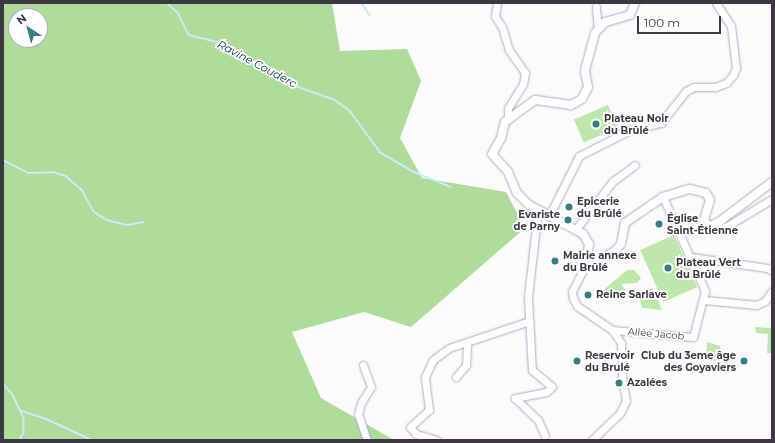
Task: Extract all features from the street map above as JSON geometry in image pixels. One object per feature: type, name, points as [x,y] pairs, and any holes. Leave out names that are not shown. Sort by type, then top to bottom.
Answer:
[{"type":"main road","points":[[635,3],[630,15],[611,19],[598,28],[586,68],[588,87],[582,99],[571,105],[535,100],[508,119],[492,154],[508,172],[517,193],[538,209],[550,214],[583,234],[589,244],[586,264],[595,264],[615,251],[621,244],[625,223],[663,197],[690,189],[706,193],[710,200],[704,220],[709,227],[714,225],[772,182]]},
{"type":"street","points":[[497,3],[495,16],[502,27],[509,50],[525,73],[523,84],[508,108],[508,119]]},
{"type":"street","points":[[550,214],[579,156],[630,130],[662,124],[677,100],[690,89],[715,87],[730,80],[736,68],[731,26],[716,3]]},
{"type":"street","points":[[596,8],[598,28]]},
{"type":"street","points":[[576,229],[613,181],[635,165]]},
{"type":"street","name":"Allée Jacob","points":[[612,330],[693,337],[704,300],[704,286],[663,197]]},
{"type":"street","points":[[714,225],[720,228],[727,226],[772,199]]},
{"type":"street","points":[[538,209],[530,276],[529,320],[532,370],[552,387],[546,392],[515,398],[538,420],[546,436]]},
{"type":"street","points":[[691,257],[767,268],[772,271]]},
{"type":"street","points":[[586,264],[572,292],[574,302],[612,330],[622,348],[622,380],[626,401],[620,413],[592,440]]},
{"type":"street","points":[[704,300],[757,305],[765,301],[772,291]]},
{"type":"street","points":[[437,440],[415,437],[410,426],[426,414],[429,408],[426,377],[430,364],[444,350],[529,320]]},
{"type":"street","points":[[456,377],[466,365],[467,343]]},
{"type":"street","points":[[363,365],[371,387],[361,403],[358,414],[367,440]]},
{"type":"green space","points":[[3,3],[332,3],[340,51],[407,49],[421,81],[400,138],[422,178],[506,192],[525,228],[411,327],[364,312],[292,332],[321,398],[394,440],[3,440]]},
{"type":"green space","name":"Plateau Noir du Brûlé","points":[[608,105],[618,128],[584,142],[574,119]]},
{"type":"green space","name":"Plateau Vert du Brûlé","points":[[674,235],[697,287],[663,302],[640,250]]},
{"type":"green space","points":[[627,270],[634,270],[641,278],[637,283],[621,284],[628,293],[607,298],[606,294],[602,295],[600,293]]},
{"type":"green space","points":[[652,288],[662,310],[642,308],[638,293]]},
{"type":"green space","points":[[755,327],[772,328],[772,353],[767,353],[768,334],[756,333]]},
{"type":"green space","points":[[707,342],[720,346],[723,361],[706,360]]},
{"type":"waterway","name":"Ravine Couderc","points":[[167,3],[178,13],[189,35],[222,43],[287,83],[335,100],[350,111],[381,153],[414,172],[451,187]]},
{"type":"waterway","points":[[362,3],[370,16]]},
{"type":"waterway","points":[[3,160],[29,173],[53,172],[66,176],[82,190],[94,212],[107,220],[127,225],[144,222]]},
{"type":"waterway","points":[[3,383],[13,395],[24,419],[24,433],[20,440]]},
{"type":"waterway","points":[[22,411],[44,418],[92,440]]},
{"type":"place","name":"Plateau Noir du Brûlé","points":[[596,124]]},
{"type":"place","name":"Epicerie du Brûlé","points":[[569,207]]},
{"type":"place","name":"Evariste de Parny","points":[[568,220]]},
{"type":"place","name":"Église Saint-Étienne","points":[[659,224]]},
{"type":"place","name":"Mairie annexe du Brûlé","points":[[555,261]]},
{"type":"place","name":"Plateau Vert du Brûlé","points":[[668,268]]},
{"type":"place","name":"Reine Sarlave","points":[[588,295]]},
{"type":"place","name":"Reservoir du Brulé","points":[[577,361]]},
{"type":"place","name":"Club du 3eme âge des Goyaviers","points":[[744,361]]},
{"type":"place","name":"Azalées","points":[[619,383]]}]
